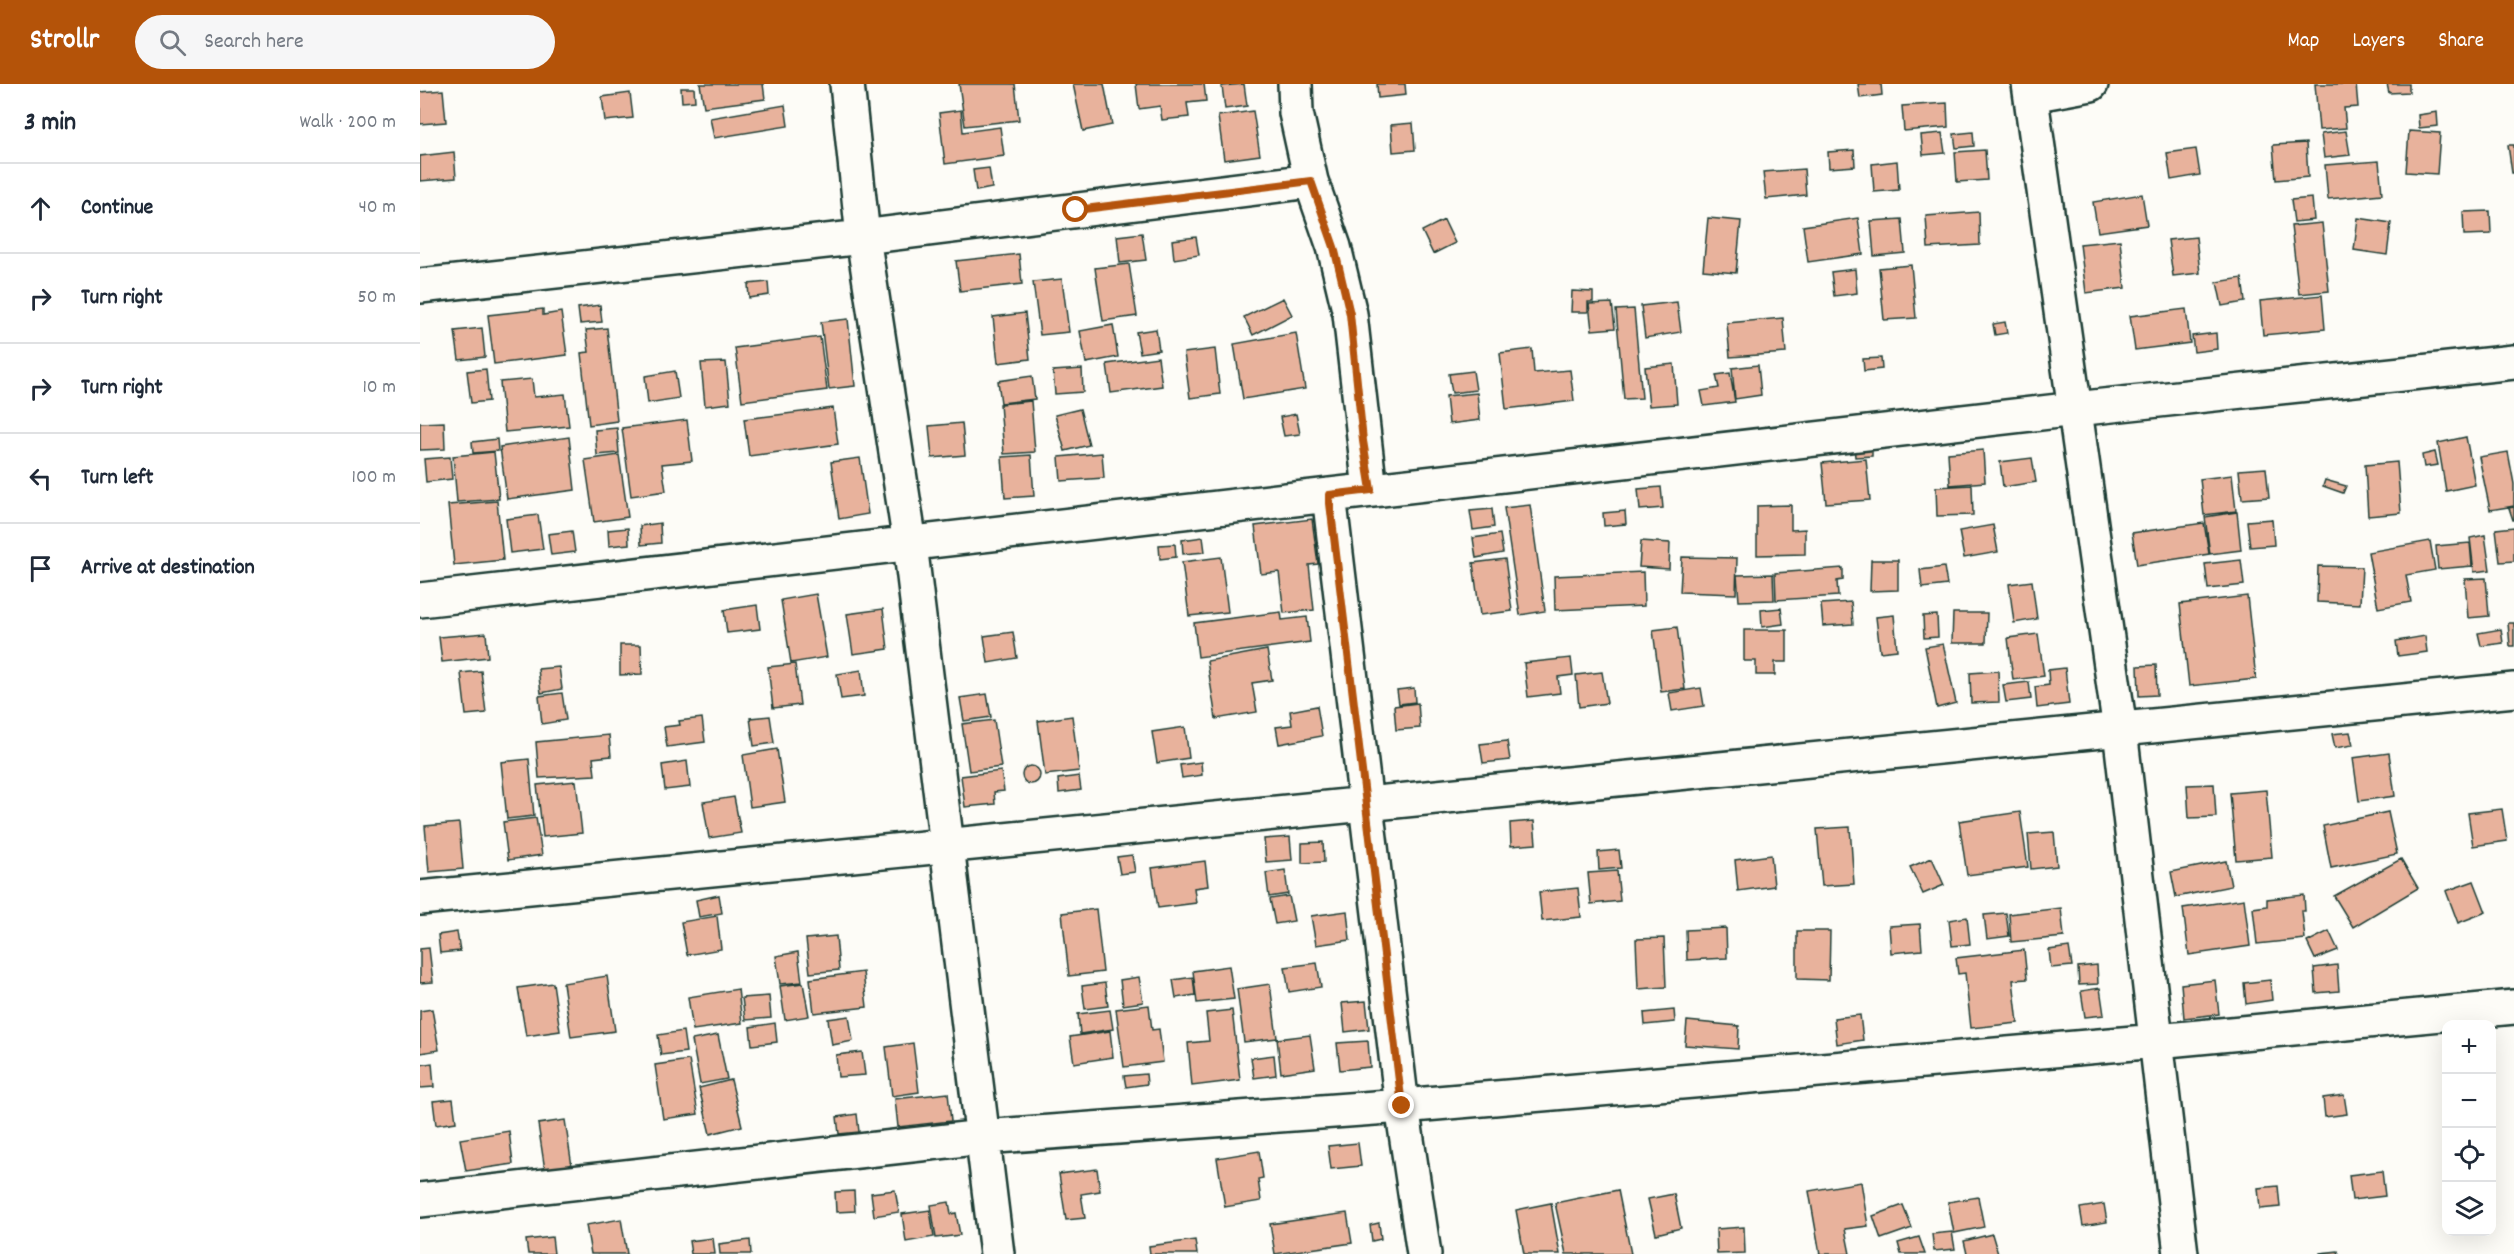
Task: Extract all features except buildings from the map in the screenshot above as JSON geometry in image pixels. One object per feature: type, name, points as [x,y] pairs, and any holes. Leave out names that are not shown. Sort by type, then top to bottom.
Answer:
[{"type":"street","points":[[847,84],[863,237],[910,544],[997,1254]]},
{"type":"street","points":[[1295,84],[1296,113],[1311,181],[1334,247],[1350,314],[1363,441],[1371,490]]},
{"type":"street","points":[[2091,84],[2030,89],[2120,729],[2181,1254]]},
{"type":"street","points":[[420,286],[863,237],[1311,181]]},
{"type":"street","points":[[420,600],[2075,409],[2514,362]]},
{"type":"street","points":[[1329,495],[1402,1106],[1424,1254]]},
{"type":"street","points":[[420,898],[2514,690]]},
{"type":"street","points":[[420,1200],[983,1137],[1402,1106],[2157,1041],[2514,1007]]},
{"type":"route","points":[[1076,210],[1311,181],[1334,247],[1350,314],[1363,441],[1371,490],[1329,495],[1402,1106]]}]
